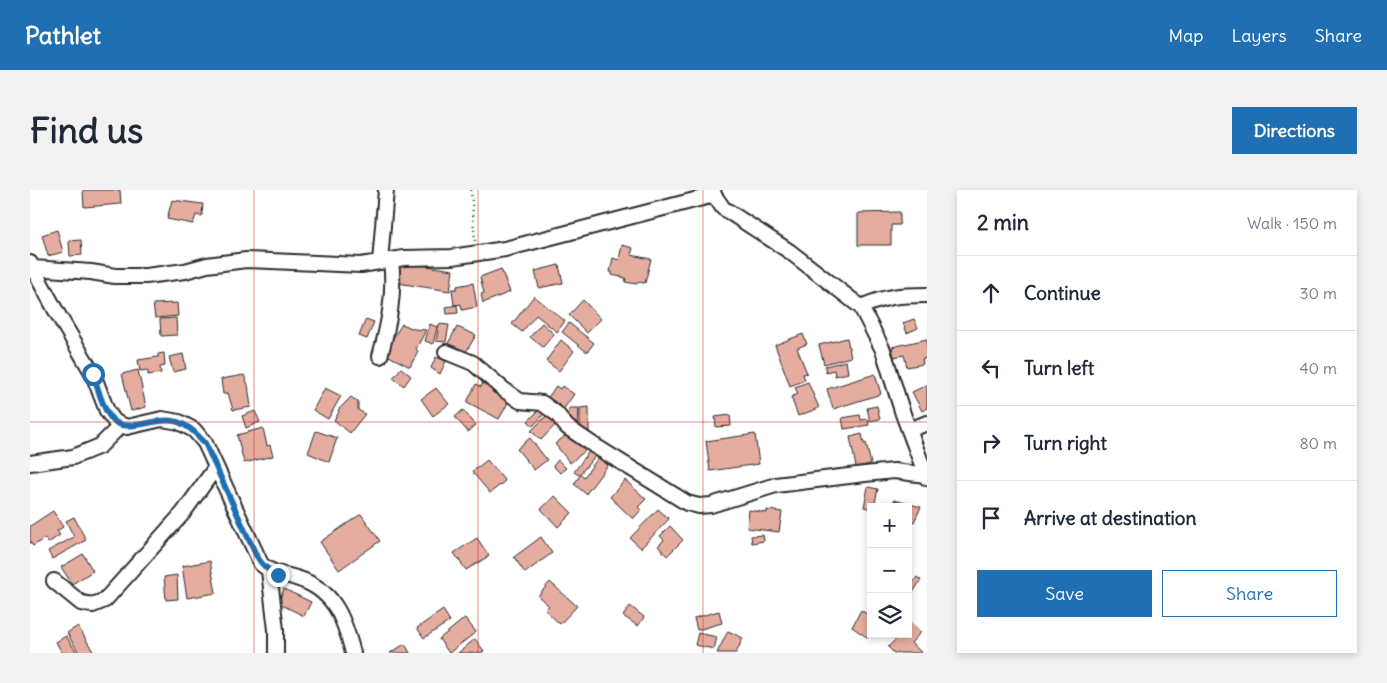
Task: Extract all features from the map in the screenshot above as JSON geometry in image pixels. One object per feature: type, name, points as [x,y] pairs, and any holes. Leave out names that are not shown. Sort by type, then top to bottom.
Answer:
[{"type":"street","points":[[380,356],[389,321],[394,282],[386,261],[386,190]]},
{"type":"street","points":[[31,265],[115,276],[146,276],[246,260],[361,265],[404,258],[452,257],[505,249],[714,193],[723,208],[788,251],[861,307],[883,350],[926,477]]},
{"type":"street","points":[[31,265],[93,374],[110,417],[121,425],[134,426],[162,419],[179,422],[194,430],[205,443],[261,564],[268,571],[278,575],[289,575],[310,582],[328,595],[345,622],[353,653]]},
{"type":"street","points":[[861,307],[879,299],[901,295],[927,295]]},
{"type":"street","points":[[446,352],[472,363],[520,401],[542,404],[557,414],[567,427],[687,503],[699,506],[711,505],[776,485],[865,474],[894,471],[926,477]]},
{"type":"street","points":[[909,430],[927,423]]},
{"type":"street","points":[[30,463],[73,457],[100,446],[121,425]]},
{"type":"street","points":[[54,581],[81,604],[93,605],[104,600],[183,513],[216,467]]},
{"type":"street","points":[[268,571],[276,630],[276,653]]},
{"type":"path","points":[[471,190],[476,254]]},
{"type":"building","points":[[83,190],[120,190],[121,204],[84,207]]},
{"type":"building","points":[[172,200],[203,204],[202,216],[196,215],[193,224],[167,219]]},
{"type":"building","points":[[900,212],[900,225],[891,225],[891,245],[858,245],[858,213]]},
{"type":"building","points":[[57,230],[63,252],[48,256],[42,235]]},
{"type":"building","points":[[81,240],[82,255],[70,256],[69,241]]},
{"type":"building","points":[[622,245],[633,248],[631,255],[651,259],[645,283],[625,282],[626,278],[612,275],[612,272],[610,272],[613,258],[619,260]]},
{"type":"building","points":[[400,262],[453,270],[450,291],[397,283]]},
{"type":"building","points":[[559,265],[563,283],[539,288],[535,271]]},
{"type":"building","points":[[501,269],[510,292],[483,303],[481,294],[484,293],[480,277]]},
{"type":"building","points":[[473,283],[477,307],[462,310],[461,304],[454,305],[452,289],[457,289],[457,286]]},
{"type":"building","points":[[534,296],[565,321],[557,332],[536,315],[522,332],[512,324]]},
{"type":"building","points":[[583,300],[601,319],[587,333],[569,315]]},
{"type":"building","points":[[177,303],[178,316],[155,318],[153,304]]},
{"type":"building","points":[[457,305],[458,313],[447,314],[446,307]]},
{"type":"building","points":[[176,318],[177,335],[161,336],[160,319]]},
{"type":"building","points":[[366,319],[374,322],[367,339],[359,336]]},
{"type":"building","points":[[914,319],[918,328],[907,333],[903,323]]},
{"type":"building","points":[[542,323],[554,334],[543,347],[530,337]]},
{"type":"building","points":[[569,323],[594,343],[587,352],[562,332]]},
{"type":"building","points":[[402,324],[414,329],[426,330],[416,349],[418,351],[410,367],[383,353],[390,338],[393,338]]},
{"type":"building","points":[[430,324],[437,327],[433,344],[425,341]]},
{"type":"building","points":[[439,324],[449,325],[446,342],[436,341]]},
{"type":"building","points":[[457,327],[476,335],[463,357],[445,349]]},
{"type":"building","points":[[803,334],[807,344],[797,348],[807,373],[803,374],[805,380],[790,386],[775,345]]},
{"type":"building","points":[[847,338],[851,357],[824,364],[819,345]]},
{"type":"building","points":[[927,339],[927,358],[922,359],[923,364],[907,367],[904,355],[894,357],[892,347]]},
{"type":"building","points":[[561,340],[574,351],[559,371],[546,361]]},
{"type":"building","points":[[164,353],[165,366],[160,367],[161,373],[148,375],[148,370],[140,371],[138,360],[158,357],[158,354]]},
{"type":"building","points":[[183,354],[186,369],[173,372],[169,357]]},
{"type":"building","points":[[436,357],[446,361],[440,374],[431,368]]},
{"type":"building","points":[[846,361],[848,373],[835,376],[834,370],[826,372],[825,366]]},
{"type":"building","points":[[401,368],[411,376],[404,386],[393,378]]},
{"type":"building","points":[[138,370],[146,407],[131,411],[122,374]]},
{"type":"building","points":[[875,374],[881,394],[833,409],[827,389]]},
{"type":"building","points":[[244,375],[248,385],[251,407],[233,410],[228,393],[223,394],[221,379]]},
{"type":"building","points":[[483,382],[495,388],[492,392],[509,401],[499,419],[467,402],[476,384],[481,387]]},
{"type":"building","points":[[808,382],[819,408],[798,416],[791,397],[798,394],[795,387]]},
{"type":"building","points":[[927,385],[927,408],[922,411],[912,392]]},
{"type":"building","points":[[556,386],[560,389],[562,386],[574,394],[561,413],[545,402]]},
{"type":"building","points":[[325,388],[341,396],[328,419],[313,410]]},
{"type":"building","points":[[436,388],[449,404],[433,416],[421,399]]},
{"type":"building","points":[[351,397],[358,402],[358,410],[365,414],[350,433],[334,420],[339,412],[338,410]]},
{"type":"building","points":[[877,406],[880,419],[870,421],[867,408]]},
{"type":"building","points":[[542,407],[546,412],[533,426],[528,421]]},
{"type":"building","points":[[589,407],[589,435],[580,435],[580,408]]},
{"type":"building","points":[[569,408],[579,408],[578,426],[568,425]]},
{"type":"building","points":[[463,410],[476,425],[468,432],[455,417]]},
{"type":"building","points":[[255,411],[260,422],[246,428],[242,416]]},
{"type":"building","points":[[549,413],[558,422],[541,440],[531,431]]},
{"type":"building","points":[[730,415],[731,426],[716,427],[715,417]]},
{"type":"building","points":[[860,415],[861,420],[868,419],[869,425],[844,429],[842,418]]},
{"type":"building","points":[[263,428],[267,446],[270,445],[273,456],[244,463],[237,435]]},
{"type":"building","points":[[316,431],[337,438],[329,462],[308,453]]},
{"type":"building","points":[[570,432],[585,451],[570,463],[555,444]]},
{"type":"building","points":[[755,434],[759,464],[710,471],[706,441]]},
{"type":"building","points":[[862,434],[871,464],[856,467],[850,437]]},
{"type":"building","points":[[530,438],[547,460],[534,470],[517,449]]},
{"type":"building","points":[[590,450],[596,455],[579,475],[574,472]]},
{"type":"building","points":[[598,458],[608,465],[586,494],[574,484],[581,474],[584,477]]},
{"type":"building","points":[[487,460],[505,481],[490,493],[472,472]]},
{"type":"building","points":[[558,460],[566,468],[560,473],[553,466]]},
{"type":"building","points":[[625,480],[646,499],[638,507],[641,510],[633,519],[610,497]]},
{"type":"building","points":[[868,487],[878,489],[875,503],[867,503],[867,508],[864,507]]},
{"type":"building","points":[[555,496],[572,513],[558,527],[541,509]]},
{"type":"building","points":[[894,500],[906,503],[893,503]]},
{"type":"building","points":[[912,505],[921,507],[914,522],[912,522]]},
{"type":"building","points":[[658,509],[669,519],[641,548],[630,538]]},
{"type":"building","points":[[749,510],[767,513],[767,510],[782,512],[779,532],[747,528]]},
{"type":"building","points":[[53,511],[63,527],[57,531],[60,535],[48,543],[45,538],[33,546],[30,542],[30,526]]},
{"type":"building","points":[[361,514],[380,541],[339,570],[320,542]]},
{"type":"building","points":[[74,517],[86,540],[52,559],[48,551],[74,537],[66,521]]},
{"type":"building","points":[[670,526],[683,540],[667,556],[658,546],[664,540],[660,536]]},
{"type":"building","points":[[763,535],[764,541],[752,543],[751,536]]},
{"type":"building","points":[[541,537],[552,553],[525,573],[514,557]]},
{"type":"building","points":[[477,538],[489,556],[466,570],[454,553]]},
{"type":"building","points":[[83,554],[93,571],[72,584],[61,567]]},
{"type":"building","points":[[210,561],[216,593],[187,598],[182,566]]},
{"type":"building","points":[[177,575],[178,599],[166,600],[164,577]]},
{"type":"building","points":[[917,577],[921,580],[912,594],[912,593],[912,584]]},
{"type":"building","points":[[550,582],[577,606],[560,624],[545,610],[549,606],[538,596]]},
{"type":"building","points":[[284,589],[311,602],[304,616],[278,603]]},
{"type":"building","points":[[630,606],[644,617],[638,626],[623,616]]},
{"type":"building","points":[[443,610],[450,621],[424,638],[417,628]]},
{"type":"building","points":[[861,610],[867,614],[867,637],[852,627]]},
{"type":"building","points":[[719,611],[722,623],[697,630],[694,618]]},
{"type":"building","points":[[465,618],[476,632],[449,653],[439,639]]},
{"type":"building","points":[[912,624],[921,632],[911,643],[922,653],[894,653],[888,647],[897,638],[912,638]]},
{"type":"building","points":[[78,626],[94,653],[79,653],[67,633]]},
{"type":"building","points":[[728,631],[743,638],[736,653],[717,653]]},
{"type":"building","points":[[698,633],[717,637],[714,649],[695,645]]},
{"type":"building","points":[[66,636],[77,653],[62,653],[56,642]]},
{"type":"building","points":[[475,639],[484,651],[481,653],[458,653]]},
{"type":"building","points":[[405,644],[410,653],[390,653]]},
{"type":"route","points":[[93,374],[110,417],[114,422],[128,427],[162,419],[179,422],[194,430],[205,443],[261,564],[268,571],[278,575]]}]
